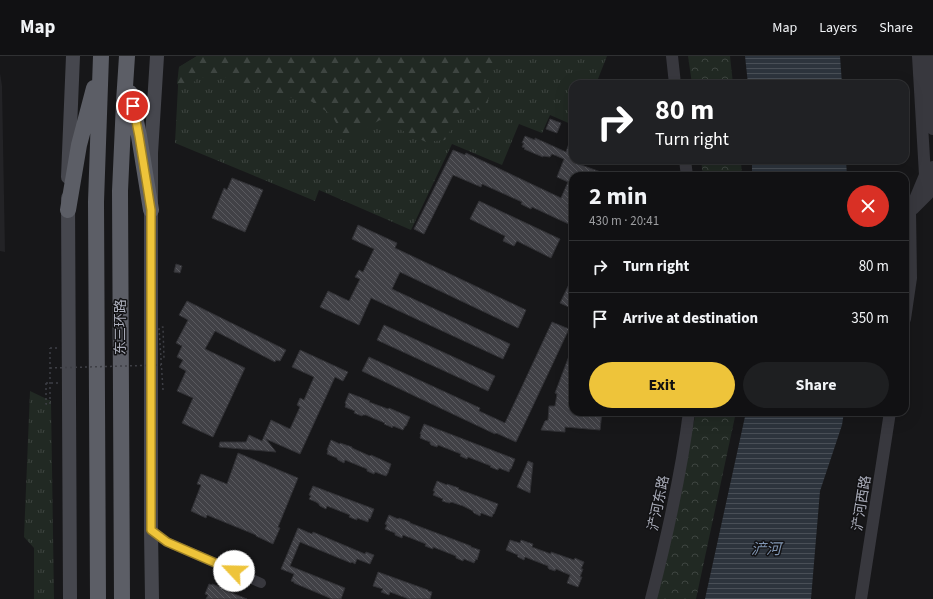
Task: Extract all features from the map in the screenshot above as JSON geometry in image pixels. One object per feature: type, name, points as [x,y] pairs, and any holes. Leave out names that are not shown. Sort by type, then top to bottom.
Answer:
[{"type":"highway","name":"东三环路","points":[[122,599],[120,191],[127,56]]},
{"type":"highway","points":[[68,210],[79,145],[101,60]]},
{"type":"highway","name":"东三环路","points":[[98,599],[96,504],[96,202],[101,60]]},
{"type":"highway","points":[[126,77],[139,136],[151,210]]},
{"type":"main road","points":[[70,599],[68,210],[73,56]]},
{"type":"main road","points":[[152,599],[151,210],[152,153],[157,56]]},
{"type":"street","points":[[672,56],[675,80]]},
{"type":"street","points":[[909,292],[911,278],[910,211],[925,174],[918,56]]},
{"type":"street","points":[[929,56],[933,129]]},
{"type":"street","points":[[910,211],[928,194],[933,167]]},
{"type":"street","name":"浐河东路","points":[[651,599],[681,468],[688,416]]},
{"type":"street","name":"浐河西路","points":[[861,599],[889,416]]},
{"type":"street","points":[[151,530],[167,542],[261,583]]},
{"type":"path","points":[[163,390],[159,328],[163,327],[164,359]]},
{"type":"path","points":[[46,383],[46,404],[50,404],[50,348]]},
{"type":"path","points":[[50,368],[161,365]]},
{"type":"shaded area","points":[[0,73],[2,86],[5,252],[0,251]]},
{"type":"green space","points":[[197,56],[607,56],[598,80],[569,80],[569,123],[550,115],[542,133],[519,124],[502,165],[452,144],[411,230],[319,190],[315,201],[175,143],[179,67]]},
{"type":"green space","points":[[197,56],[423,56],[428,58],[428,56],[503,56],[501,64],[484,76],[483,87],[490,94],[484,112],[470,107],[461,110],[445,140],[426,142],[380,120],[345,140],[332,115],[309,100],[278,96],[219,75],[198,78],[190,86],[177,84],[179,67]]},
{"type":"green space","points":[[688,56],[730,56],[733,80],[691,80]]},
{"type":"green space","points":[[702,164],[741,164],[742,172],[702,172]]},
{"type":"green space","points":[[30,391],[51,401],[54,599],[34,599],[34,548],[24,537]]},
{"type":"green space","points":[[695,416],[735,416],[696,599],[656,599]]},
{"type":"water","points":[[745,56],[840,56],[842,80],[748,80]]},
{"type":"water","points":[[752,164],[846,164],[847,172],[752,172]]},
{"type":"water","name":"浐河","points":[[745,416],[843,416],[842,425],[820,491],[811,599],[705,599]]},
{"type":"building","points":[[550,119],[561,123],[557,133],[546,129]]},
{"type":"building","points":[[525,136],[535,140],[535,138],[566,152],[569,144],[569,164],[579,164],[601,172],[569,172],[569,224],[532,207],[531,209],[521,204],[522,202],[482,184],[481,187],[453,175],[424,234],[414,229],[453,150],[465,155],[466,153],[561,198],[568,182],[557,177],[564,159],[552,154],[550,157],[543,157],[524,149],[525,148],[522,147],[524,143],[522,143]]},
{"type":"building","points":[[232,178],[263,190],[245,232],[212,218],[224,188],[227,190]]},
{"type":"building","points":[[479,201],[560,239],[551,258],[517,241],[514,246],[503,241],[505,236],[470,219]]},
{"type":"building","points":[[358,225],[397,243],[395,248],[526,310],[518,328],[400,272],[392,289],[510,344],[503,359],[371,298],[359,325],[320,307],[328,291],[349,301],[360,279],[355,277],[359,270],[363,272],[374,249],[352,239]]},
{"type":"building","points":[[176,264],[182,266],[180,273],[174,272]]},
{"type":"building","points":[[569,284],[569,307],[560,303]]},
{"type":"building","points":[[187,301],[286,350],[280,361],[276,360],[275,362],[215,331],[205,349],[245,368],[213,437],[182,423],[193,398],[177,391],[186,371],[179,367],[183,360],[177,357],[182,346],[176,343],[188,320],[179,315]]},
{"type":"building","points":[[552,322],[569,329],[516,442],[496,433],[495,434],[362,371],[369,357],[480,408],[479,411],[505,423]]},
{"type":"building","points":[[384,325],[495,376],[488,391],[377,340]]},
{"type":"building","points":[[300,350],[348,372],[343,381],[335,377],[300,454],[266,439],[276,452],[219,447],[220,442],[246,442],[249,435],[262,441],[271,420],[290,429],[300,407],[297,405],[300,398],[304,400],[314,377],[292,367]]},
{"type":"building","points":[[569,356],[569,416],[602,416],[600,430],[565,427],[565,432],[541,430],[545,421],[548,420],[549,406],[555,406],[557,394],[555,393]]},
{"type":"building","points":[[349,393],[410,417],[406,426],[403,430],[393,426],[392,428],[384,424],[385,423],[366,415],[362,416],[354,413],[355,411],[345,407]]},
{"type":"building","points":[[424,424],[515,459],[511,469],[509,472],[499,468],[498,470],[468,457],[467,459],[460,456],[461,454],[438,445],[437,447],[431,445],[430,442],[420,438]]},
{"type":"building","points":[[331,440],[352,447],[391,464],[388,473],[386,476],[375,472],[374,474],[367,471],[367,469],[345,460],[344,463],[327,454]]},
{"type":"building","points":[[238,453],[298,478],[278,527],[280,528],[273,544],[256,535],[207,515],[206,518],[191,511],[201,485],[197,484],[201,474],[227,484]]},
{"type":"building","points":[[528,461],[533,463],[530,493],[517,487]]},
{"type":"building","points":[[437,481],[459,488],[458,489],[498,504],[494,514],[492,517],[481,513],[480,516],[463,506],[442,501],[443,499],[433,495]]},
{"type":"building","points":[[313,486],[374,509],[370,519],[369,518],[368,522],[357,518],[357,520],[349,517],[350,515],[327,506],[326,509],[320,506],[316,502],[309,499]]},
{"type":"building","points":[[389,515],[480,550],[477,560],[476,559],[474,563],[464,559],[463,561],[456,558],[456,556],[433,547],[433,549],[425,546],[426,544],[403,535],[402,538],[395,535],[395,533],[385,529],[387,525],[385,524]]},
{"type":"building","points":[[298,528],[312,534],[313,532],[365,554],[366,552],[374,555],[370,564],[357,559],[355,564],[300,542],[290,566],[345,588],[341,599],[332,599],[294,583],[291,581],[294,574],[281,569]]},
{"type":"building","points":[[510,540],[520,543],[521,540],[533,544],[532,547],[551,554],[551,552],[574,560],[575,558],[584,562],[581,569],[583,569],[580,577],[582,577],[578,587],[567,583],[570,575],[556,569],[555,571],[549,569],[548,566],[525,557],[524,560],[518,557],[518,555],[506,550]]},
{"type":"building","points":[[378,572],[432,592],[430,599],[409,599],[390,592],[389,595],[381,592],[383,589],[373,586]]},
{"type":"building","points":[[209,584],[223,588],[222,589],[247,599],[206,599],[208,595],[205,594]]},
{"type":"route","points":[[133,106],[151,210],[151,530],[167,542],[234,571]]}]
